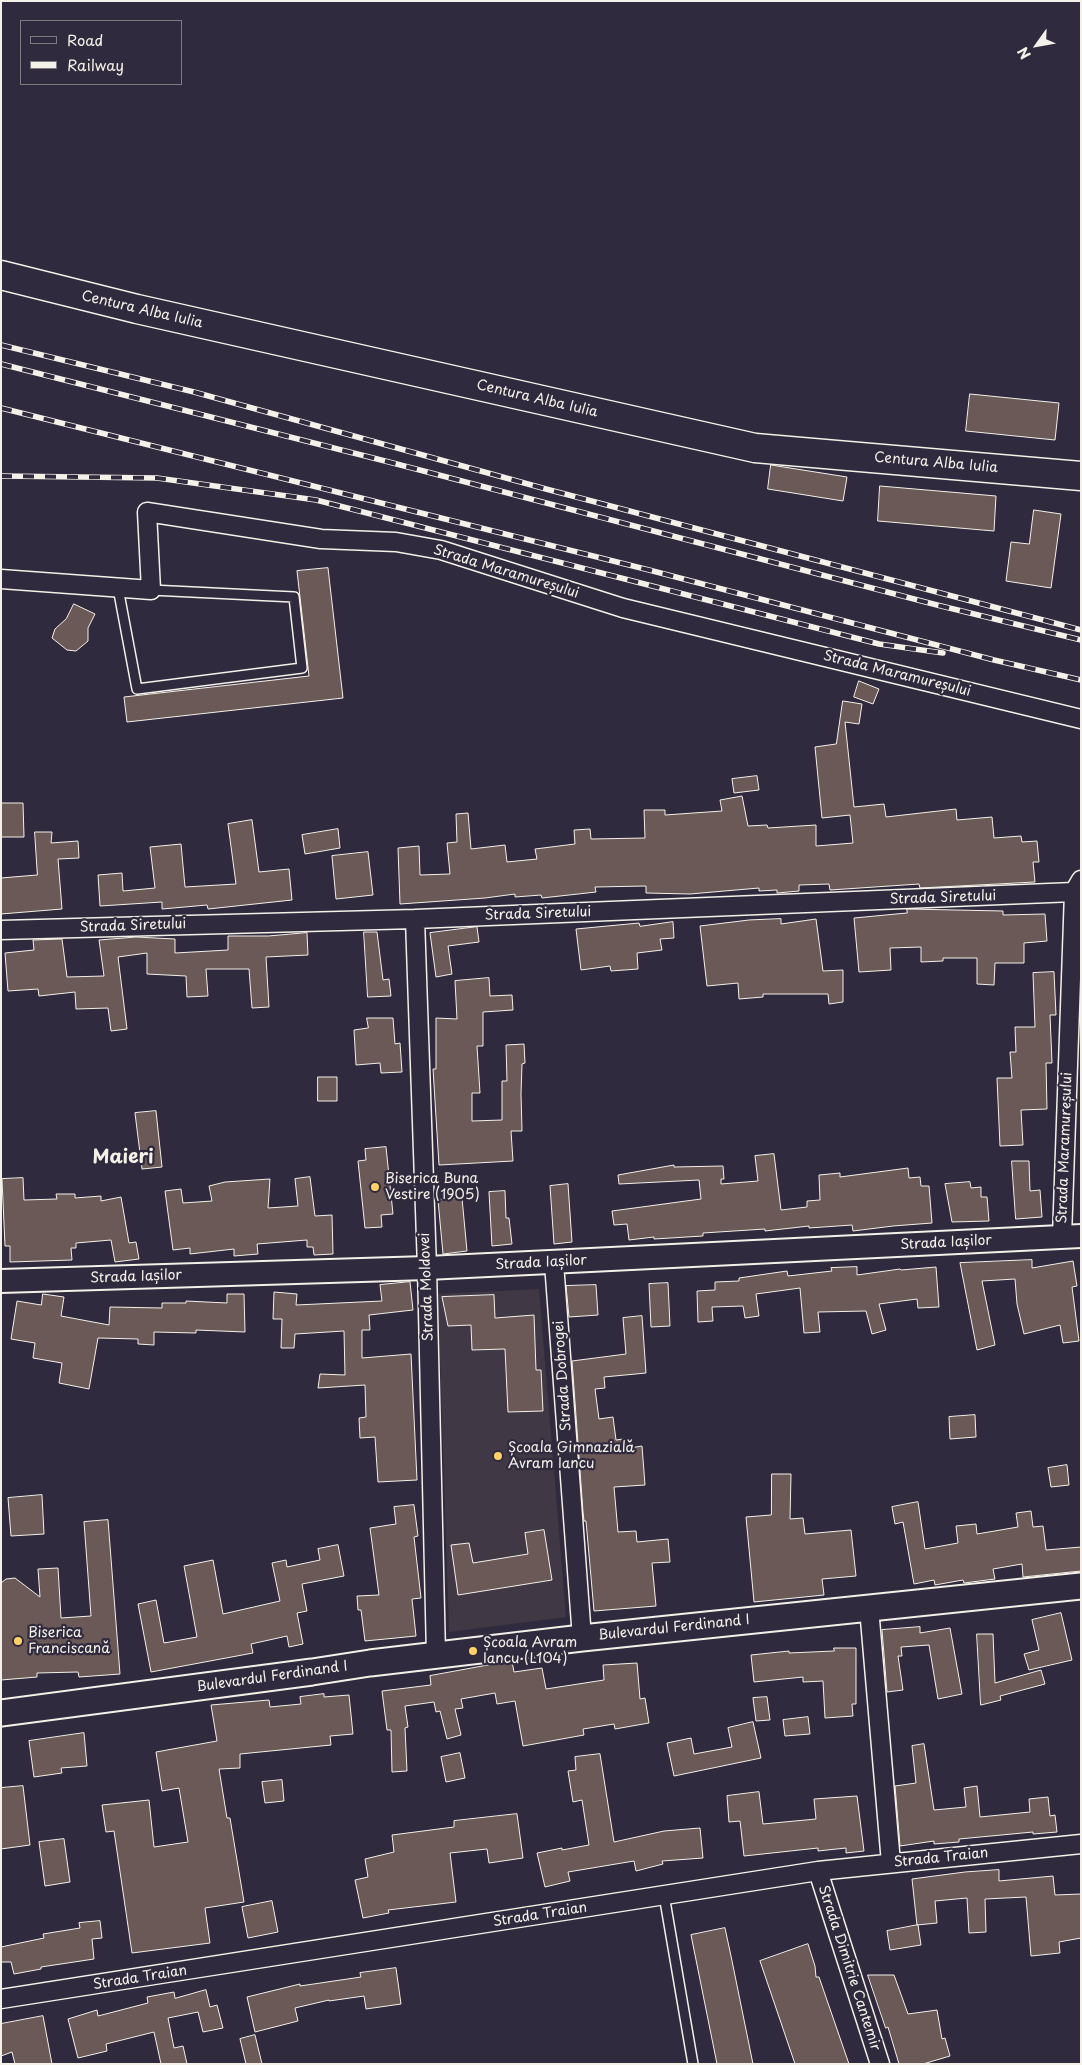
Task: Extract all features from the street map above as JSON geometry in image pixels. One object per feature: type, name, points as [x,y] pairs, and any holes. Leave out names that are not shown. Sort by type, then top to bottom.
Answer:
[{"type":"main road","name":"Centura Alba Iulia","points":[[1,275],[137,309],[755,448],[1081,476]]},
{"type":"main road","name":"Bulevardul Ferdinand I","points":[[1,1713],[436,1655],[1081,1586]]},
{"type":"street","name":"Strada Maramureșului","points":[[151,590],[147,512],[321,539],[396,542],[440,550],[623,608],[1081,719]]},
{"type":"street","points":[[1,579],[151,590]]},
{"type":"street","name":"Strada Maramureșului","points":[[1071,1237],[1078,886]]},
{"type":"street","name":"Strada Siretului","points":[[1,930],[415,918],[1078,886]]},
{"type":"street","name":"Strada Moldovei","points":[[415,918],[427,1268],[436,1655]]},
{"type":"street","name":"Strada Iașilor","points":[[1,1281],[554,1263],[1071,1237]]},
{"type":"street","name":"Strada Dobrogei","points":[[554,1263],[582,1638]]},
{"type":"street","points":[[869,1608],[892,1863]]},
{"type":"street","name":"Strada Traian","points":[[1,2000],[818,1871],[1081,1844]]},
{"type":"street","name":"Strada Dimitrie Cantemir","points":[[818,1871],[880,2064]]},
{"type":"lane","points":[[118,588],[137,689],[302,668],[294,597],[151,590]]},
{"type":"lane","points":[[664,1895],[693,2064]]},
{"type":"shaded area","name":"Școala Gimnazială Avram Iancu","points":[[539,1289],[566,1617],[449,1632],[438,1294]]},
{"type":"building","points":[[970,394],[1059,403],[1055,440],[966,431]]},
{"type":"building","points":[[771,465],[847,477],[843,501],[768,489]]},
{"type":"building","points":[[880,486],[996,496],[994,531],[878,521]]},
{"type":"building","points":[[1034,510],[1061,514],[1051,588],[1006,581],[1011,542],[1029,544]]},
{"type":"building","points":[[328,568],[343,698],[127,722],[124,697],[309,676],[297,571]]},
{"type":"building","points":[[74,604],[95,614],[88,628],[88,641],[76,651],[67,650],[52,638],[55,629],[66,619]]},
{"type":"building","points":[[859,681],[879,689],[873,704],[854,697]]},
{"type":"building","points":[[843,701],[862,704],[859,724],[845,722],[854,807],[884,804],[886,817],[956,809],[957,820],[992,817],[994,838],[1021,836],[1022,842],[1037,841],[1039,862],[1033,862],[1035,882],[920,888],[919,884],[830,890],[829,884],[799,885],[799,891],[777,893],[777,890],[759,891],[759,888],[690,894],[646,893],[646,886],[595,887],[596,892],[542,898],[541,895],[515,897],[515,894],[400,904],[398,848],[419,846],[420,875],[450,874],[447,843],[457,842],[456,814],[468,813],[471,849],[505,845],[507,862],[537,859],[535,849],[575,844],[574,830],[590,829],[591,839],[645,838],[644,810],[665,810],[665,815],[722,811],[720,800],[742,796],[748,826],[767,825],[768,828],[816,825],[816,846],[853,843],[850,815],[822,818],[815,747],[836,744]]},
{"type":"building","points":[[757,776],[759,790],[734,793],[732,779]]},
{"type":"building","points":[[1,803],[23,803],[24,837],[1,837]]},
{"type":"building","points":[[252,820],[259,872],[289,869],[292,900],[208,909],[207,905],[162,909],[162,902],[100,906],[98,875],[122,873],[123,891],[155,888],[150,847],[181,844],[185,887],[236,884],[228,824]]},
{"type":"building","points":[[338,829],[340,848],[305,854],[302,835]]},
{"type":"building","points":[[35,832],[52,832],[51,843],[78,841],[79,858],[58,859],[62,909],[1,914],[1,878],[37,875]]},
{"type":"building","points":[[368,852],[373,895],[336,899],[332,856]]},
{"type":"building","points":[[907,909],[1003,911],[1003,915],[1045,914],[1047,941],[1024,943],[1024,963],[995,963],[994,985],[977,984],[977,958],[943,958],[943,961],[921,962],[921,947],[890,948],[891,970],[859,972],[854,918],[907,913]]},
{"type":"building","points":[[781,919],[781,924],[816,919],[823,971],[843,970],[843,1002],[829,1004],[828,994],[763,994],[763,997],[739,999],[738,983],[707,986],[700,926],[749,920]]},
{"type":"building","points":[[673,922],[674,938],[660,939],[662,950],[637,953],[638,969],[611,971],[610,966],[581,970],[576,929],[639,923],[640,926]]},
{"type":"building","points":[[477,927],[479,942],[448,946],[452,974],[436,977],[430,933]]},
{"type":"building","points":[[364,932],[377,932],[383,980],[389,979],[391,996],[368,997]]},
{"type":"building","points":[[307,933],[308,955],[266,957],[269,1007],[252,1008],[249,969],[206,969],[208,996],[187,997],[186,976],[147,974],[147,953],[118,957],[127,1029],[111,1031],[108,1008],[76,1009],[75,992],[39,996],[38,989],[8,991],[5,953],[34,950],[33,940],[62,939],[67,977],[104,976],[99,940],[136,937],[175,939],[175,953],[228,950],[228,936],[268,936]]},
{"type":"building","points":[[1054,972],[1056,1015],[1050,1015],[1052,1063],[1046,1063],[1047,1109],[1021,1110],[1023,1145],[1000,1146],[997,1078],[1012,1078],[1010,1052],[1016,1052],[1015,1027],[1035,1027],[1033,973]]},
{"type":"building","points":[[489,978],[490,996],[512,995],[513,1010],[483,1012],[483,1046],[477,1046],[480,1093],[472,1093],[472,1121],[502,1120],[502,1081],[507,1081],[506,1045],[524,1044],[525,1063],[522,1064],[521,1094],[522,1131],[511,1131],[513,1161],[439,1165],[433,1069],[436,1069],[436,1018],[457,1019],[455,981]]},
{"type":"building","points":[[367,1018],[393,1018],[395,1044],[400,1043],[402,1072],[381,1073],[380,1063],[356,1065],[354,1030],[368,1028]]},
{"type":"building","points":[[318,1077],[337,1077],[337,1101],[318,1101]]},
{"type":"building","points":[[156,1111],[162,1167],[142,1169],[135,1113]]},
{"type":"building","name":"Biserica Buna Vestire (1905)","points":[[386,1147],[393,1214],[381,1215],[382,1227],[365,1228],[358,1161],[366,1160],[365,1149]]},
{"type":"building","points":[[774,1154],[781,1210],[807,1207],[807,1201],[820,1200],[819,1175],[840,1173],[840,1177],[908,1168],[909,1178],[920,1177],[921,1186],[929,1186],[932,1223],[853,1231],[852,1225],[809,1228],[809,1226],[765,1231],[765,1229],[703,1233],[703,1236],[654,1239],[654,1237],[629,1240],[627,1224],[614,1225],[612,1211],[701,1199],[699,1180],[619,1184],[618,1175],[674,1165],[674,1167],[723,1166],[724,1179],[721,1179],[721,1184],[758,1181],[755,1156]]},
{"type":"building","points":[[1012,1161],[1029,1161],[1030,1191],[1040,1190],[1042,1217],[1016,1219]]},
{"type":"building","points":[[310,1177],[315,1216],[332,1215],[333,1254],[314,1255],[313,1247],[307,1247],[307,1240],[257,1244],[258,1254],[234,1256],[234,1249],[190,1254],[190,1248],[173,1250],[165,1191],[181,1189],[183,1203],[212,1201],[209,1186],[225,1182],[270,1179],[268,1208],[298,1206],[295,1179]]},
{"type":"building","points":[[23,1178],[24,1200],[57,1199],[56,1194],[75,1194],[75,1198],[101,1196],[101,1201],[121,1197],[129,1243],[136,1242],[139,1259],[115,1262],[111,1240],[76,1243],[76,1248],[71,1248],[72,1260],[10,1262],[10,1246],[5,1246],[2,1179]]},
{"type":"building","points":[[970,1182],[971,1188],[981,1187],[981,1197],[987,1197],[989,1221],[952,1222],[945,1184]]},
{"type":"building","points":[[568,1184],[572,1242],[554,1244],[550,1186]]},
{"type":"building","points":[[505,1191],[506,1218],[509,1218],[512,1244],[492,1246],[489,1192]]},
{"type":"building","points":[[462,1198],[467,1251],[443,1254],[438,1200]]},
{"type":"building","points":[[1032,1260],[1032,1268],[1073,1261],[1077,1286],[1072,1287],[1079,1341],[1063,1343],[1060,1325],[1024,1334],[1017,1304],[1015,1279],[982,1281],[995,1345],[977,1350],[960,1263]]},
{"type":"building","points":[[857,1267],[857,1275],[900,1269],[936,1267],[939,1307],[918,1308],[917,1299],[879,1304],[886,1330],[872,1334],[866,1311],[818,1312],[820,1332],[804,1333],[800,1288],[756,1294],[759,1316],[745,1318],[743,1306],[712,1307],[713,1321],[698,1322],[697,1291],[715,1290],[715,1282],[739,1281],[739,1278],[787,1271],[788,1276],[832,1271],[831,1268]]},
{"type":"building","points":[[410,1282],[413,1310],[369,1315],[370,1330],[362,1330],[362,1358],[411,1354],[417,1480],[378,1482],[375,1437],[360,1438],[359,1418],[366,1417],[365,1385],[318,1388],[320,1374],[345,1375],[344,1331],[295,1334],[294,1348],[281,1348],[282,1319],[273,1319],[274,1292],[297,1294],[296,1305],[382,1301],[380,1285]]},
{"type":"building","points":[[668,1283],[670,1326],[651,1327],[649,1284]]},
{"type":"building","points":[[596,1285],[598,1315],[569,1317],[566,1286]]},
{"type":"building","points":[[43,1294],[64,1297],[61,1316],[109,1325],[110,1307],[162,1308],[162,1303],[186,1303],[186,1301],[227,1303],[227,1294],[244,1294],[245,1332],[196,1330],[196,1333],[154,1332],[154,1345],[138,1344],[138,1339],[98,1338],[89,1389],[59,1383],[62,1363],[33,1358],[35,1343],[11,1339],[17,1301],[41,1305]]},
{"type":"building","points":[[494,1295],[495,1318],[534,1315],[536,1370],[541,1370],[543,1411],[508,1412],[505,1349],[472,1350],[471,1325],[448,1326],[442,1297]]},
{"type":"building","points":[[642,1316],[646,1373],[604,1377],[605,1388],[595,1389],[599,1419],[613,1417],[616,1440],[623,1439],[624,1449],[642,1446],[645,1485],[614,1487],[618,1532],[636,1531],[637,1542],[668,1539],[670,1562],[652,1563],[656,1606],[594,1611],[586,1521],[584,1521],[583,1512],[572,1361],[626,1354],[623,1318]]},
{"type":"building","points":[[975,1415],[976,1437],[950,1439],[949,1417]]},
{"type":"building","points":[[1067,1465],[1069,1485],[1051,1487],[1048,1468]]},
{"type":"building","points":[[772,1474],[791,1474],[790,1519],[803,1518],[805,1534],[851,1530],[856,1576],[822,1579],[824,1595],[754,1602],[746,1517],[771,1515]]},
{"type":"building","points":[[42,1495],[44,1534],[11,1536],[8,1498]]},
{"type":"building","points":[[918,1502],[925,1549],[958,1543],[956,1526],[976,1524],[977,1534],[1018,1527],[1016,1513],[1031,1511],[1033,1527],[1043,1526],[1046,1550],[1081,1547],[1081,1571],[1023,1577],[1022,1564],[993,1569],[995,1579],[964,1583],[963,1580],[935,1585],[934,1580],[914,1584],[903,1522],[895,1524],[892,1507]]},
{"type":"building","points":[[414,1505],[418,1536],[414,1537],[421,1598],[412,1599],[416,1636],[365,1641],[357,1596],[379,1595],[370,1528],[396,1524],[394,1507]]},
{"type":"building","points":[[108,1520],[120,1674],[79,1677],[78,1672],[37,1673],[37,1677],[1,1680],[1,1583],[6,1579],[15,1578],[40,1597],[38,1569],[58,1568],[61,1618],[91,1616],[84,1522]]},
{"type":"building","points":[[544,1530],[552,1580],[458,1595],[451,1545],[469,1543],[473,1563],[528,1554],[525,1533]]},
{"type":"building","points":[[338,1545],[344,1576],[302,1584],[307,1611],[297,1613],[303,1644],[289,1647],[287,1636],[251,1644],[253,1653],[151,1672],[138,1604],[156,1600],[164,1643],[197,1637],[184,1566],[213,1560],[223,1614],[280,1601],[272,1563],[286,1560],[287,1567],[320,1560],[318,1549]]},
{"type":"building","points":[[1061,1613],[1072,1660],[1029,1670],[1024,1654],[1039,1650],[1032,1620]]},
{"type":"building","points":[[920,1627],[920,1633],[950,1628],[962,1694],[938,1699],[929,1645],[901,1647],[902,1656],[898,1656],[903,1690],[887,1692],[882,1630]]},
{"type":"building","points":[[977,1634],[993,1634],[995,1683],[1041,1670],[1045,1684],[1000,1696],[1001,1700],[981,1705]]},
{"type":"building","points":[[834,1648],[856,1648],[856,1704],[852,1704],[853,1716],[825,1718],[823,1681],[803,1682],[803,1677],[754,1682],[751,1655],[789,1651],[789,1653],[834,1651]]},
{"type":"building","points":[[512,1661],[514,1672],[542,1668],[546,1689],[604,1680],[603,1665],[637,1663],[640,1699],[645,1698],[649,1723],[615,1729],[614,1724],[583,1729],[584,1735],[523,1746],[515,1701],[497,1704],[495,1693],[461,1699],[463,1708],[455,1709],[461,1735],[447,1739],[440,1711],[436,1712],[434,1702],[405,1706],[408,1727],[405,1728],[407,1771],[392,1772],[391,1730],[387,1730],[382,1691],[431,1685],[430,1676]]},
{"type":"building","points":[[324,1694],[324,1697],[349,1695],[353,1734],[330,1736],[331,1745],[240,1754],[240,1768],[219,1769],[227,1818],[230,1818],[244,1902],[205,1908],[210,1943],[132,1953],[114,1831],[106,1832],[102,1805],[149,1800],[154,1847],[188,1842],[179,1788],[162,1791],[156,1752],[217,1741],[211,1705],[269,1700],[270,1707],[301,1704],[300,1697]]},
{"type":"building","points":[[767,1697],[770,1720],[756,1721],[753,1698]]},
{"type":"building","points":[[808,1717],[810,1734],[785,1736],[783,1720]]},
{"type":"building","points":[[753,1722],[761,1758],[674,1776],[667,1743],[691,1738],[694,1754],[732,1747],[728,1728]]},
{"type":"building","points":[[84,1733],[87,1766],[61,1768],[62,1773],[34,1777],[29,1741]]},
{"type":"building","points":[[924,1744],[934,1810],[966,1807],[964,1788],[977,1786],[980,1817],[1030,1812],[1029,1799],[1048,1797],[1050,1816],[1055,1815],[1057,1832],[1033,1834],[1033,1832],[959,1839],[959,1842],[934,1844],[934,1841],[900,1846],[895,1786],[916,1783],[912,1746]]},
{"type":"building","points":[[460,1753],[465,1778],[446,1782],[441,1757]]},
{"type":"building","points":[[600,1754],[614,1842],[664,1831],[700,1828],[703,1858],[662,1861],[663,1864],[636,1871],[634,1861],[568,1872],[570,1881],[545,1887],[537,1853],[589,1845],[582,1800],[573,1802],[568,1771],[576,1770],[575,1757]]},
{"type":"building","points":[[282,1780],[284,1801],[265,1803],[262,1782]]},
{"type":"building","points":[[23,1786],[30,1845],[1,1849],[1,1788]]},
{"type":"building","points":[[759,1792],[763,1824],[816,1819],[814,1799],[857,1796],[864,1851],[846,1853],[846,1848],[818,1851],[818,1848],[744,1856],[740,1821],[729,1822],[727,1796]]},
{"type":"building","points":[[517,1814],[523,1858],[489,1863],[487,1849],[450,1853],[456,1902],[388,1910],[389,1913],[363,1918],[355,1880],[368,1877],[365,1859],[394,1852],[392,1835],[454,1827],[454,1821]]},
{"type":"building","points":[[64,1839],[70,1882],[45,1886],[39,1842]]},
{"type":"building","points":[[999,1870],[999,1881],[1053,1876],[1055,1895],[1081,1894],[1081,1938],[1059,1942],[1060,1953],[1031,1956],[1026,1897],[985,1899],[986,1932],[969,1933],[967,1898],[935,1901],[937,1923],[917,1925],[912,1879],[965,1872]]},
{"type":"building","points":[[272,1901],[278,1932],[248,1938],[242,1907]]},
{"type":"building","points":[[100,1921],[102,1938],[92,1939],[94,1959],[41,1967],[41,1969],[14,1974],[11,1962],[1,1962],[1,1947],[44,1938],[43,1934],[80,1928],[79,1923]]},
{"type":"building","points":[[918,1925],[921,1945],[890,1950],[887,1931]]},
{"type":"building","points":[[725,1928],[753,2064],[717,2064],[691,1935]]},
{"type":"building","points":[[808,1944],[815,1966],[816,1977],[819,1977],[849,2064],[795,2064],[760,1961]]},
{"type":"building","points":[[396,1968],[401,2004],[366,2009],[364,1996],[329,2000],[295,2008],[298,2021],[255,2032],[247,1997],[300,1984],[300,1986],[361,1977],[360,1973]]},
{"type":"building","points":[[868,1975],[894,1975],[908,2014],[937,2010],[942,2039],[945,2038],[950,2056],[923,2064],[899,2064],[888,2027],[886,2028]]},
{"type":"building","points":[[206,1990],[210,2007],[217,2005],[223,2028],[203,2032],[198,2012],[168,2018],[174,2048],[183,2046],[187,2064],[161,2064],[154,2032],[106,2044],[107,2051],[78,2058],[68,2019],[97,2010],[98,2016],[148,2003],[147,1997],[174,1992],[175,1998]]},
{"type":"building","points":[[43,2016],[52,2064],[15,2064],[12,2052],[1,2056],[1,2024]]},
{"type":"building","points":[[255,2035],[262,2064],[246,2064],[240,2039]]},
{"type":"railway","points":[[1,345],[194,392],[546,489],[1081,630]]},
{"type":"railway","points":[[1,364],[389,462],[937,605],[1081,640]]},
{"type":"railway","points":[[1,408],[649,570],[994,660],[1081,680]]},
{"type":"railway","points":[[1,476],[157,478],[316,500],[879,644],[943,653]]},
{"type":"place","name":"Biserica Buna Vestire (1905)","points":[[375,1187]]},
{"type":"place","name":"Școala Gimnazială Avram Iancu","points":[[498,1456]]},
{"type":"place","name":"Biserica Franciscană","points":[[18,1641]]},
{"type":"place","name":"Școala Avram Iancu (L104)","points":[[473,1651]]},
{"type":"district","name":"Maieri","points":[[123,1158]]}]
